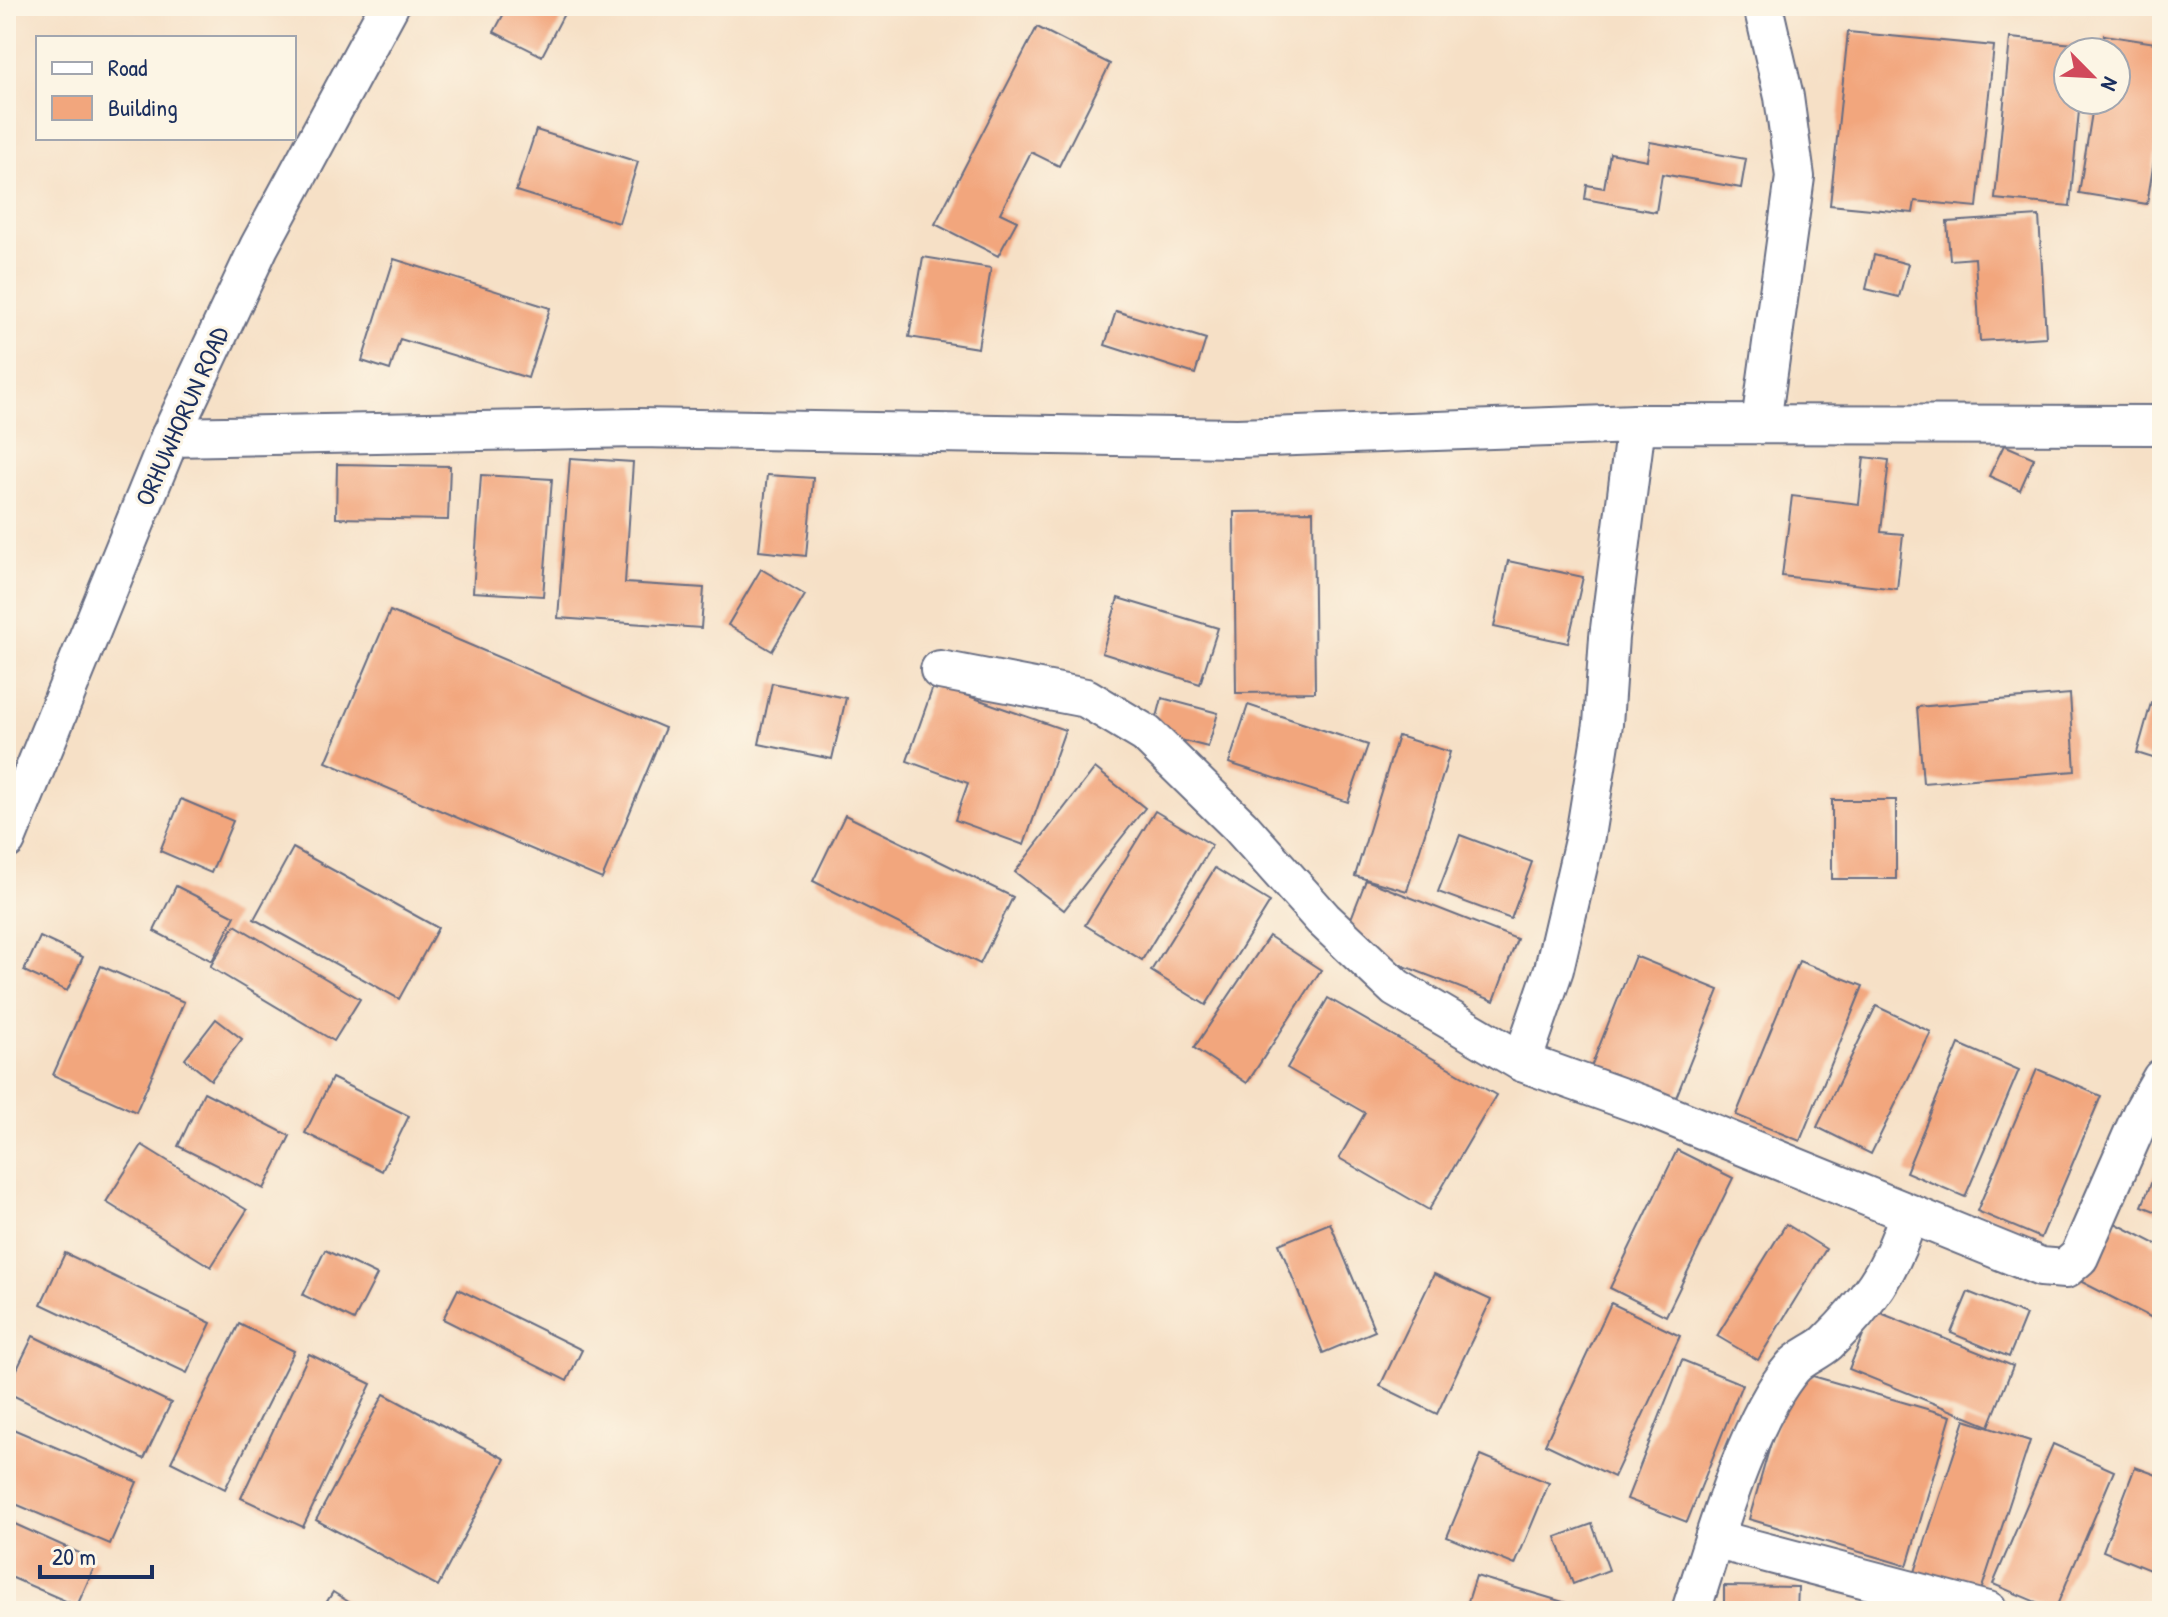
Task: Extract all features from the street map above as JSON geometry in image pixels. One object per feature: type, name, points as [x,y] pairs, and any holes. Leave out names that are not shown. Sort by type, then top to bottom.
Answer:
[{"type":"street","points":[[1761,423],[1795,177],[1784,97],[1763,6]]},
{"type":"street","name":"ORHUWHORUN ROAD","points":[[6,840],[170,437],[259,247],[381,7]]},
{"type":"street","points":[[1522,1062],[1554,969],[1585,836],[1603,724],[1609,637],[1636,424]]},
{"type":"street","points":[[170,437],[637,428],[1237,438],[1636,424],[2162,425]]},
{"type":"street","points":[[940,670],[1086,698],[1146,734],[1240,826],[1323,919],[1396,988],[1522,1062],[1645,1106],[1908,1216],[2041,1267],[2065,1269],[2079,1257],[2142,1113],[2162,1078]]},
{"type":"street","points":[[1691,1611],[1714,1539],[1761,1418],[1793,1366],[1825,1345],[1874,1293],[1898,1252],[1908,1216]]},
{"type":"street","points":[[1714,1539],[1988,1611]]},
{"type":"building","points":[[508,6],[567,8],[542,56],[494,32]]},
{"type":"building","points":[[1037,27],[1110,64],[1059,166],[1031,152],[1000,213],[1017,221],[998,256],[935,224]]},
{"type":"building","points":[[1848,32],[1994,46],[1977,207],[1915,201],[1913,213],[1830,205]]},
{"type":"building","points":[[2010,38],[2052,42],[2052,116],[2078,116],[2070,206],[1995,199]]},
{"type":"building","points":[[2132,39],[2162,44],[2162,209],[2154,208],[2159,131],[2147,204],[2079,193],[2091,116],[2132,116]]},
{"type":"building","points":[[536,130],[638,162],[619,223],[516,191]]},
{"type":"building","points":[[1650,142],[1746,159],[1741,188],[1662,174],[1656,212],[1585,199],[1587,185],[1604,188],[1610,153],[1647,160]]},
{"type":"building","points":[[2039,216],[2046,337],[1980,341],[1975,258],[1950,260],[1947,222]]},
{"type":"building","points":[[1874,255],[1908,264],[1899,297],[1866,289]]},
{"type":"building","points":[[923,257],[991,268],[978,348],[909,337]]},
{"type":"building","points":[[394,259],[550,308],[528,378],[400,339],[390,370],[362,361]]},
{"type":"building","points":[[1116,311],[1206,339],[1195,374],[1105,345]]},
{"type":"building","points":[[2004,445],[2034,458],[2020,490],[1989,476]]},
{"type":"building","points":[[1864,457],[1889,460],[1881,532],[1903,534],[1897,589],[1782,576],[1792,496],[1859,504]]},
{"type":"building","points":[[570,458],[633,462],[625,583],[704,588],[701,628],[558,618]]},
{"type":"building","points":[[337,464],[450,466],[448,520],[336,518]]},
{"type":"building","points":[[481,475],[552,479],[543,596],[473,592]]},
{"type":"building","points":[[767,475],[813,478],[806,556],[759,551]]},
{"type":"building","points":[[1313,511],[1315,692],[1236,693],[1234,512]]},
{"type":"building","points":[[1508,561],[1583,577],[1568,643],[1494,627]]},
{"type":"building","points":[[761,569],[805,595],[772,651],[728,625]]},
{"type":"building","points":[[1118,598],[1218,628],[1200,684],[1102,653]]},
{"type":"building","points":[[390,611],[665,728],[602,879],[326,762]]},
{"type":"building","points":[[772,683],[846,698],[832,759],[759,744]]},
{"type":"building","points":[[934,684],[1065,730],[1024,845],[955,820],[968,783],[907,761]]},
{"type":"building","points":[[2070,694],[2075,771],[1923,783],[1917,707]]},
{"type":"building","points":[[1162,698],[1218,713],[1208,747],[1153,733]]},
{"type":"building","points":[[2151,703],[2162,706],[2162,761],[2137,753]]},
{"type":"building","points":[[1248,705],[1368,745],[1348,802],[1229,763]]},
{"type":"building","points":[[1398,736],[1450,752],[1407,891],[1355,876]]},
{"type":"building","points":[[1095,768],[1145,808],[1064,910],[1015,872]]},
{"type":"building","points":[[181,799],[233,821],[211,873],[160,851]]},
{"type":"building","points":[[1832,800],[1896,800],[1896,879],[1832,879]]},
{"type":"building","points":[[1155,811],[1212,845],[1142,960],[1085,925]]},
{"type":"building","points":[[845,815],[1013,897],[980,964],[813,881]]},
{"type":"building","points":[[1460,835],[1532,862],[1511,919],[1438,892]]},
{"type":"building","points":[[293,848],[438,928],[399,999],[254,919]]},
{"type":"building","points":[[1215,868],[1270,902],[1206,1005],[1151,971]]},
{"type":"building","points":[[1366,880],[1517,939],[1494,1001],[1342,942]]},
{"type":"building","points":[[176,886],[235,916],[212,961],[154,931]]},
{"type":"building","points":[[235,925],[360,999],[334,1041],[210,967]]},
{"type":"building","points":[[1269,936],[1321,970],[1247,1083],[1194,1048]]},
{"type":"building","points":[[40,937],[83,957],[67,991],[24,971]]},
{"type":"building","points":[[1635,956],[1719,990],[1675,1100],[1591,1067]]},
{"type":"building","points":[[1799,961],[1863,986],[1800,1141],[1736,1115]]},
{"type":"building","points":[[101,966],[184,1002],[136,1112],[53,1075]]},
{"type":"building","points":[[1328,998],[1496,1095],[1429,1210],[1339,1158],[1365,1113],[1287,1068]]},
{"type":"building","points":[[1876,1006],[1931,1032],[1871,1154],[1817,1127]]},
{"type":"building","points":[[216,1019],[242,1039],[211,1080],[185,1059]]},
{"type":"building","points":[[1959,1044],[2019,1070],[1965,1197],[1906,1172]]},
{"type":"building","points":[[2037,1069],[2101,1096],[2041,1238],[1977,1211]]},
{"type":"building","points":[[332,1078],[409,1116],[382,1171],[305,1133]]},
{"type":"building","points":[[204,1092],[290,1136],[264,1189],[178,1146]]},
{"type":"building","points":[[142,1145],[247,1210],[211,1267],[106,1202]]},
{"type":"building","points":[[1677,1150],[1733,1178],[1666,1316],[1610,1288]]},
{"type":"building","points":[[2162,1156],[2162,1214],[2142,1206]]},
{"type":"building","points":[[2109,1220],[2162,1247],[2162,1323],[2078,1280]]},
{"type":"building","points":[[1330,1223],[1375,1331],[1323,1353],[1279,1244]]},
{"type":"building","points":[[1786,1224],[1826,1249],[1758,1360],[1717,1336]]},
{"type":"building","points":[[325,1250],[377,1275],[354,1320],[303,1295]]},
{"type":"building","points":[[65,1253],[211,1323],[187,1373],[41,1304]]},
{"type":"building","points":[[1434,1274],[1491,1300],[1437,1414],[1380,1386]]},
{"type":"building","points":[[458,1289],[582,1350],[567,1381],[443,1319]]},
{"type":"building","points":[[1968,1292],[2026,1315],[2009,1357],[1951,1333]]},
{"type":"building","points":[[1611,1303],[1680,1336],[1614,1477],[1545,1444]]},
{"type":"building","points":[[1873,1310],[2013,1366],[1989,1426],[1849,1369]]},
{"type":"building","points":[[239,1324],[294,1351],[225,1489],[171,1462]]},
{"type":"building","points":[[33,1336],[171,1403],[144,1459],[6,1392]]},
{"type":"building","points":[[309,1354],[371,1384],[303,1527],[241,1498]]},
{"type":"building","points":[[1682,1360],[1742,1384],[1687,1522],[1627,1499]]},
{"type":"building","points":[[1792,1370],[1951,1416],[1907,1566],[1749,1519]]},
{"type":"building","points":[[384,1394],[505,1459],[438,1586],[316,1520]]},
{"type":"building","points":[[1965,1420],[2030,1441],[1979,1597],[1914,1575]]},
{"type":"building","points":[[6,1426],[137,1482],[110,1544],[6,1500]]},
{"type":"building","points":[[2053,1444],[2114,1471],[2055,1610],[1993,1584]]},
{"type":"building","points":[[1481,1455],[1549,1483],[1515,1565],[1447,1537]]},
{"type":"building","points":[[2135,1467],[2162,1477],[2162,1561],[2157,1573],[2103,1551]]},
{"type":"building","points":[[6,1520],[97,1561],[77,1606],[6,1575]]},
{"type":"building","points":[[1592,1524],[1609,1570],[1573,1584],[1556,1537]]},
{"type":"building","points":[[1476,1576],[1590,1610],[1590,1611],[1465,1611]]},
{"type":"building","points":[[1724,1586],[1798,1587],[1797,1611],[1724,1611]]},
{"type":"building","points":[[333,1592],[363,1611],[321,1611]]}]
